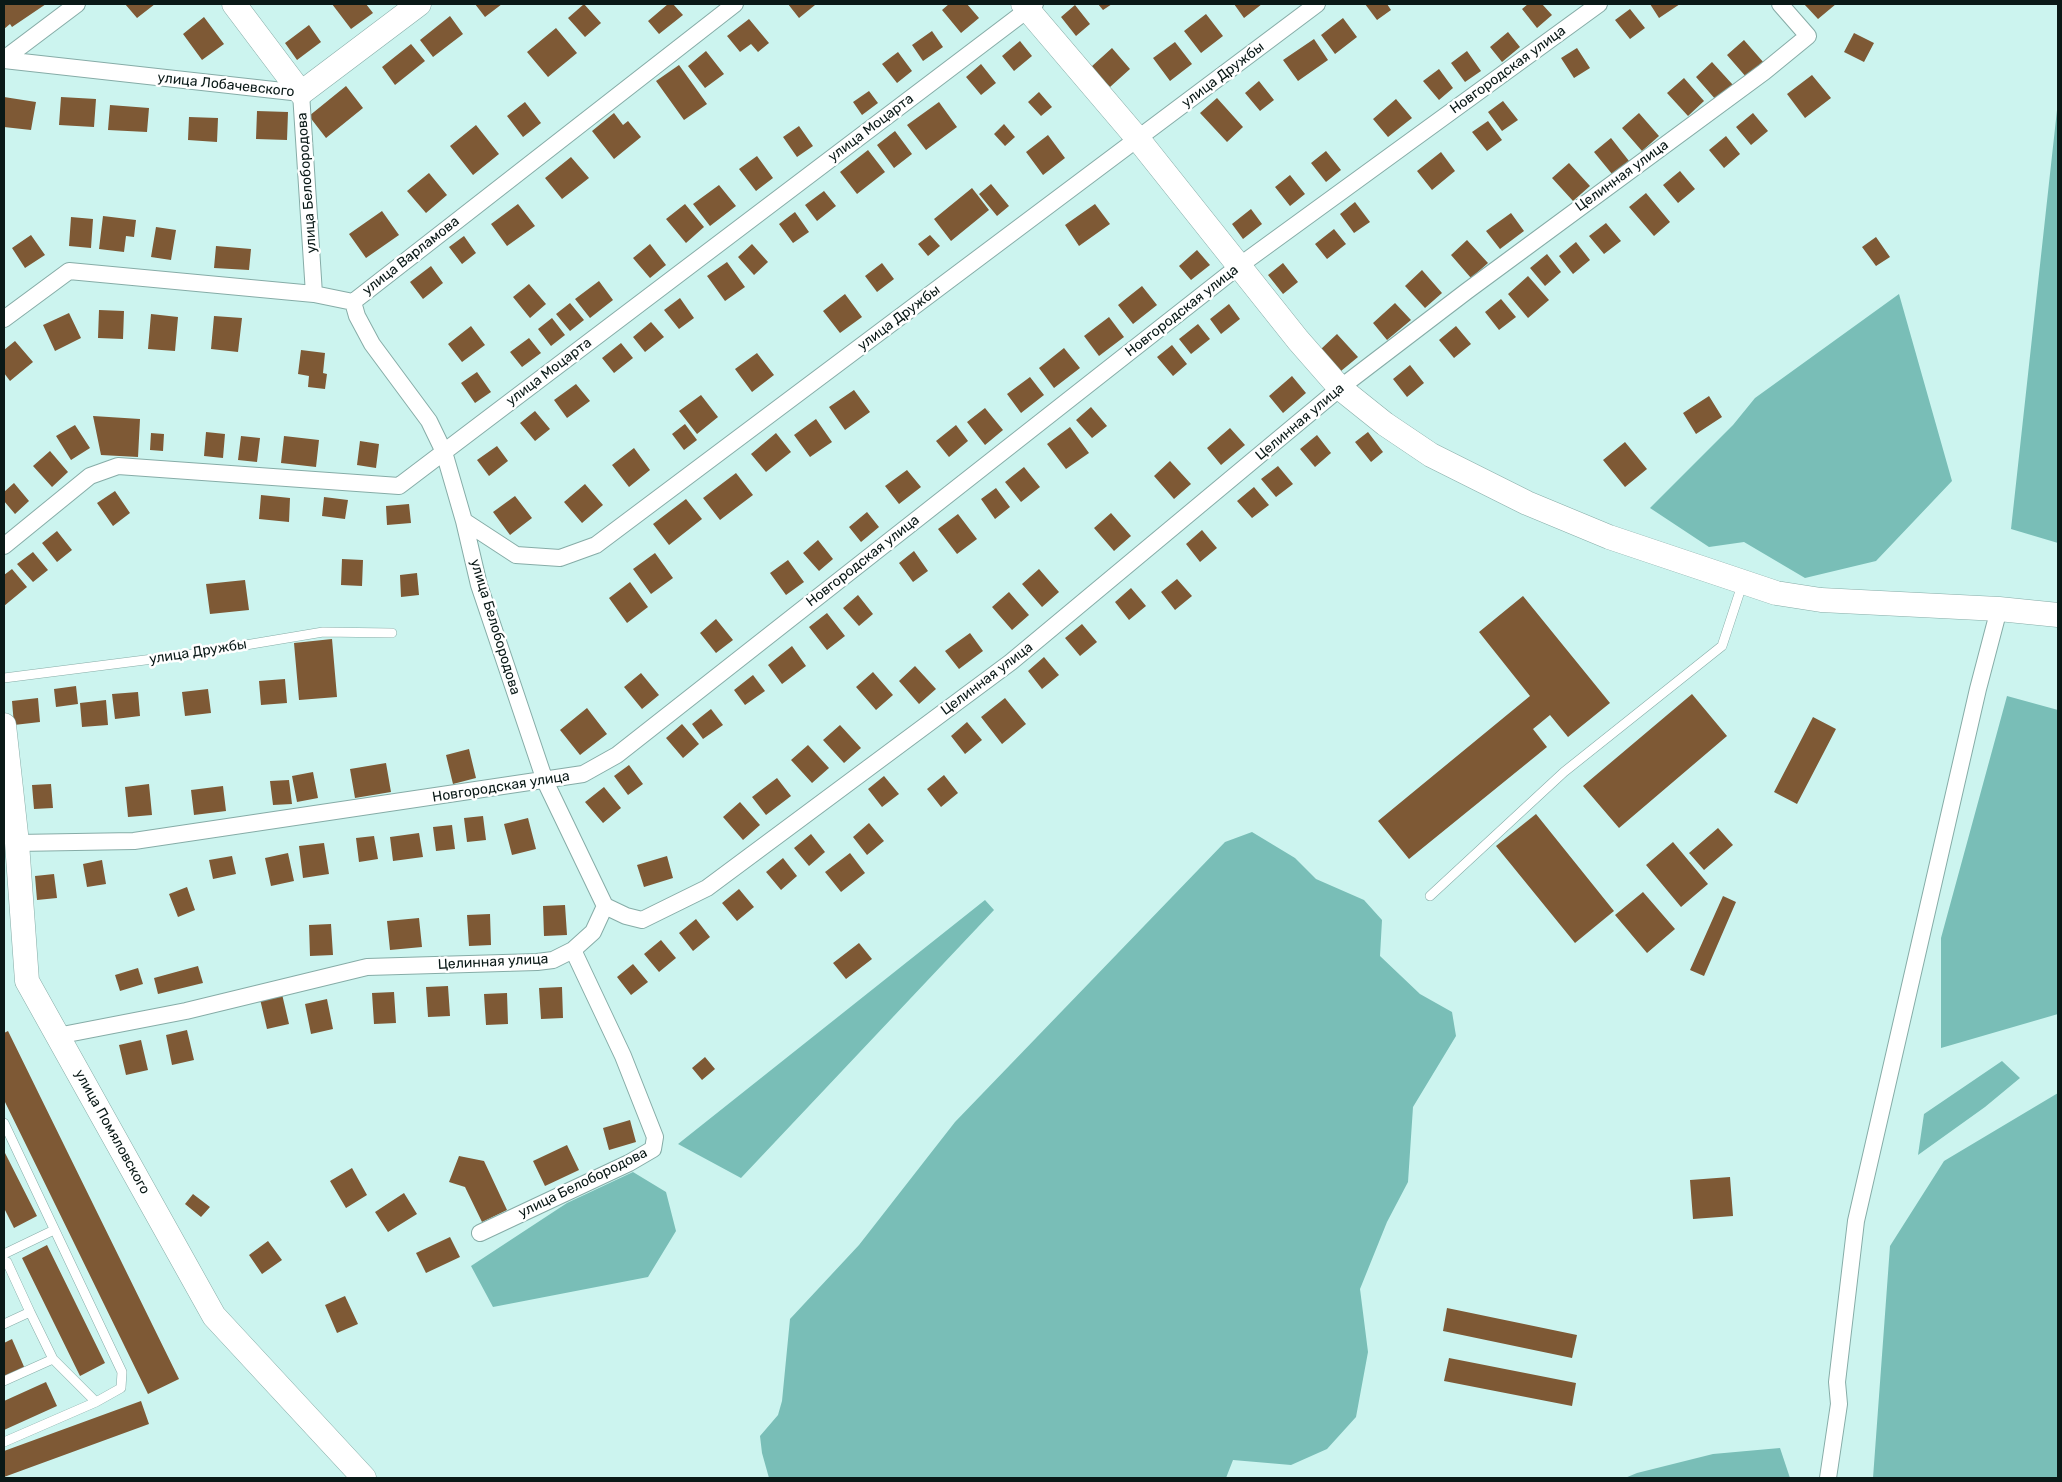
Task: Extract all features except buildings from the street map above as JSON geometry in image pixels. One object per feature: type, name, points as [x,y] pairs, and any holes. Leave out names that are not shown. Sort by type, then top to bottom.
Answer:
[{"type":"street","points":[[4,60],[77,4]]},
{"type":"street","name":"улица Белобородова","points":[[234,4],[301,93],[314,294]]},
{"type":"street","name":"улица Лобачевского","points":[[4,60],[301,93],[419,4]]},
{"type":"street","name":"улица Варламова","points":[[4,319],[69,271],[314,294],[353,302],[735,4]]},
{"type":"street","name":"улица Дружбы","points":[[464,521],[516,555],[560,558],[596,545],[1317,4]]},
{"type":"street","name":"Новгородская улица","points":[[14,844],[134,841],[583,774],[617,755],[1239,266],[1599,4]]},
{"type":"street","name":"Целинная улица","points":[[58,1036],[186,1010],[367,967],[553,960],[573,950],[593,932],[605,906],[626,916],[642,920],[707,888],[1011,662],[1340,388],[1467,290],[1764,72],[1808,36],[1780,4]]},
{"type":"street","points":[[1028,6],[1138,139],[1298,340],[1340,388],[1385,424],[1431,454],[1526,503],[1608,537],[1776,593],[1821,600],[1999,609],[2058,615]]},
{"type":"street","name":"улица Моцарта","points":[[4,546],[90,476],[118,466],[399,486],[1028,6]]},
{"type":"street","name":"улица Белобородова","points":[[353,302],[357,316],[372,344],[429,421],[444,452],[480,585],[545,781],[605,906]]},
{"type":"street","points":[[1828,1478],[1839,1404],[1837,1382],[1856,1221],[1978,689],[1999,609]]},
{"type":"street","name":"улица Помяловского","points":[[4,724],[27,981],[214,1316],[364,1478]]},
{"type":"street","name":"улица Белобородова","points":[[480,1232],[630,1163],[654,1149],[655,1137],[623,1056],[573,950]]},
{"type":"lane","points":[[1430,896],[1564,772],[1722,646],[1743,582]]},
{"type":"lane","name":"улица Дружбы","points":[[4,678],[192,654],[323,632],[392,633]]},
{"type":"lane","points":[[4,1123],[122,1372],[121,1388],[96,1402],[4,1442]]},
{"type":"lane","points":[[54,1230],[4,1259],[52,1359],[96,1402]]},
{"type":"lane","points":[[4,1324],[30,1312]]},
{"type":"lane","points":[[4,1381],[52,1359]]},
{"type":"shaded area","points":[[2058,101],[2058,543],[2011,529]]},
{"type":"shaded area","points":[[1899,294],[1952,481],[1876,561],[1805,578],[1744,542],[1709,547],[1650,508],[1733,425],[1755,398]]},
{"type":"shaded area","points":[[2007,696],[2058,710],[2058,1014],[1941,1048],[1941,938]]},
{"type":"shaded area","points":[[1252,832],[1295,858],[1316,879],[1364,900],[1382,920],[1380,956],[1420,994],[1452,1012],[1456,1036],[1413,1107],[1408,1182],[1387,1222],[1360,1289],[1368,1352],[1356,1417],[1327,1449],[1291,1465],[1233,1460],[1226,1478],[769,1478],[762,1453],[760,1436],[778,1415],[782,1401],[790,1319],[859,1245],[955,1122],[1225,842]]},
{"type":"shaded area","points":[[985,900],[994,910],[741,1178],[678,1144]]},
{"type":"shaded area","points":[[2002,1061],[2020,1078],[1985,1107],[1918,1155],[1924,1114]]},
{"type":"shaded area","points":[[2058,1093],[2058,1478],[1873,1478],[1890,1246],[1944,1161]]},
{"type":"shaded area","points":[[633,1172],[666,1192],[676,1231],[648,1277],[493,1307],[471,1266],[567,1203]]},
{"type":"shaded area","points":[[1780,1448],[1790,1478],[1625,1478],[1637,1473],[1713,1454]]}]
